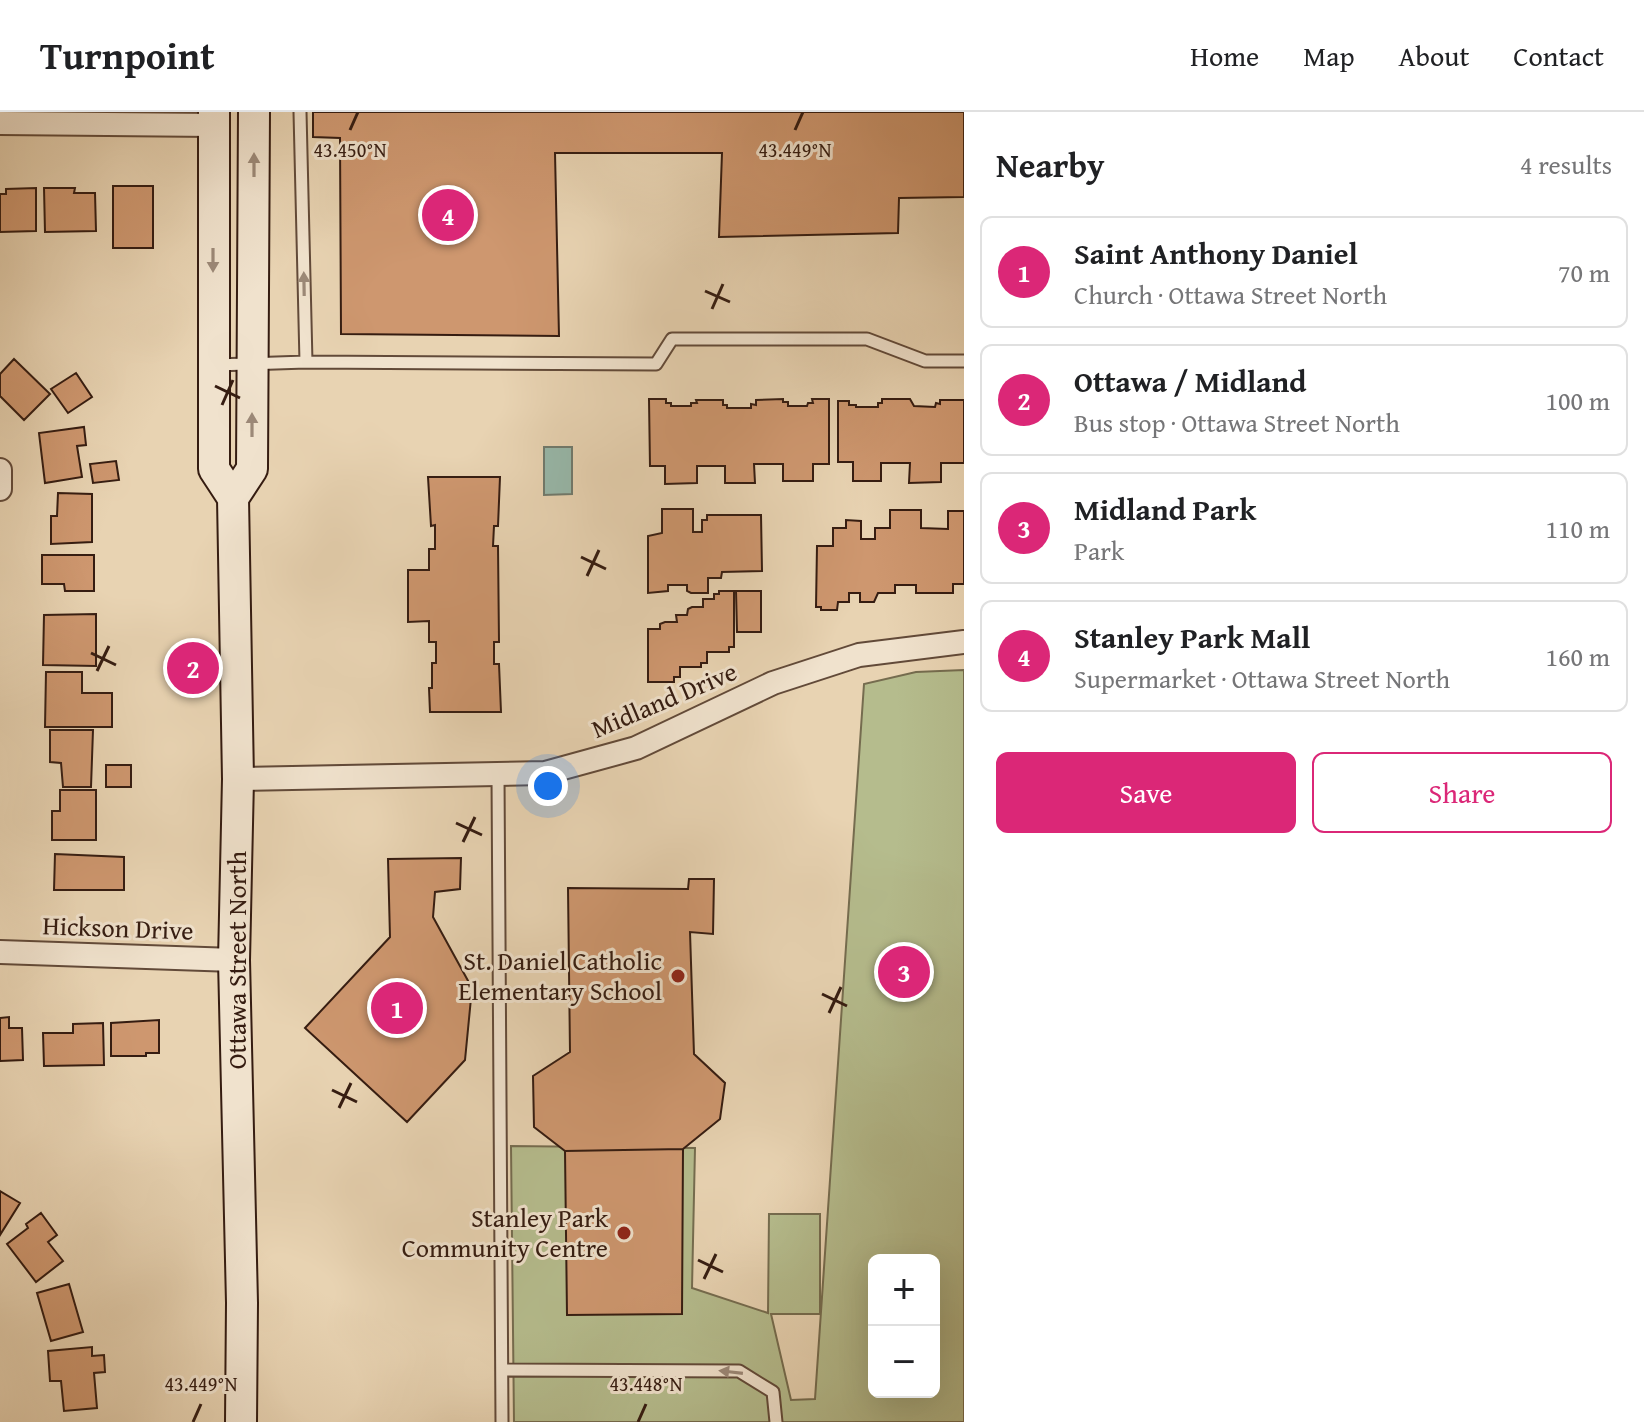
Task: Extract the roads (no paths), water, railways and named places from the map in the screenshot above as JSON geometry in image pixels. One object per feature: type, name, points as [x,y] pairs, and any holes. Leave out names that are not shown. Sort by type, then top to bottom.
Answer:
[{"type":"main road","name":"Ottawa Street North","points":[[233,498],[252,469],[254,112]]},
{"type":"main road","name":"Ottawa Street North","points":[[214,119],[214,469],[233,498],[238,779],[234,960],[242,1303],[241,1422]]},
{"type":"street","points":[[0,123],[214,119]]},
{"type":"street","points":[[0,470],[0,489]]},
{"type":"street","name":"Midland Drive","points":[[238,779],[545,773],[636,748],[773,683],[859,655],[964,642]]},
{"type":"street","name":"Hickson Drive","points":[[0,952],[234,960]]},
{"type":"lane","points":[[300,112],[306,362]]},
{"type":"lane","points":[[213,365],[306,362],[656,364],[672,339],[867,339],[925,361],[964,361]]},
{"type":"lane","points":[[498,776],[502,1422]]},
{"type":"lane","points":[[503,1370],[739,1371],[773,1392],[776,1422]]},
{"type":"place","name":"Stanley Park Mall","points":[[448,215]]},
{"type":"place","name":"Ottawa / Midland","points":[[193,668]]},
{"type":"place","name":"Midland Park","points":[[904,972]]},
{"type":"place","name":"St. Daniel Catholic Elementary School","points":[[678,976]]},
{"type":"place","name":"Saint Anthony Daniel","points":[[397,1008]]},
{"type":"place","name":"Stanley Park Community Centre","points":[[624,1233]]}]
